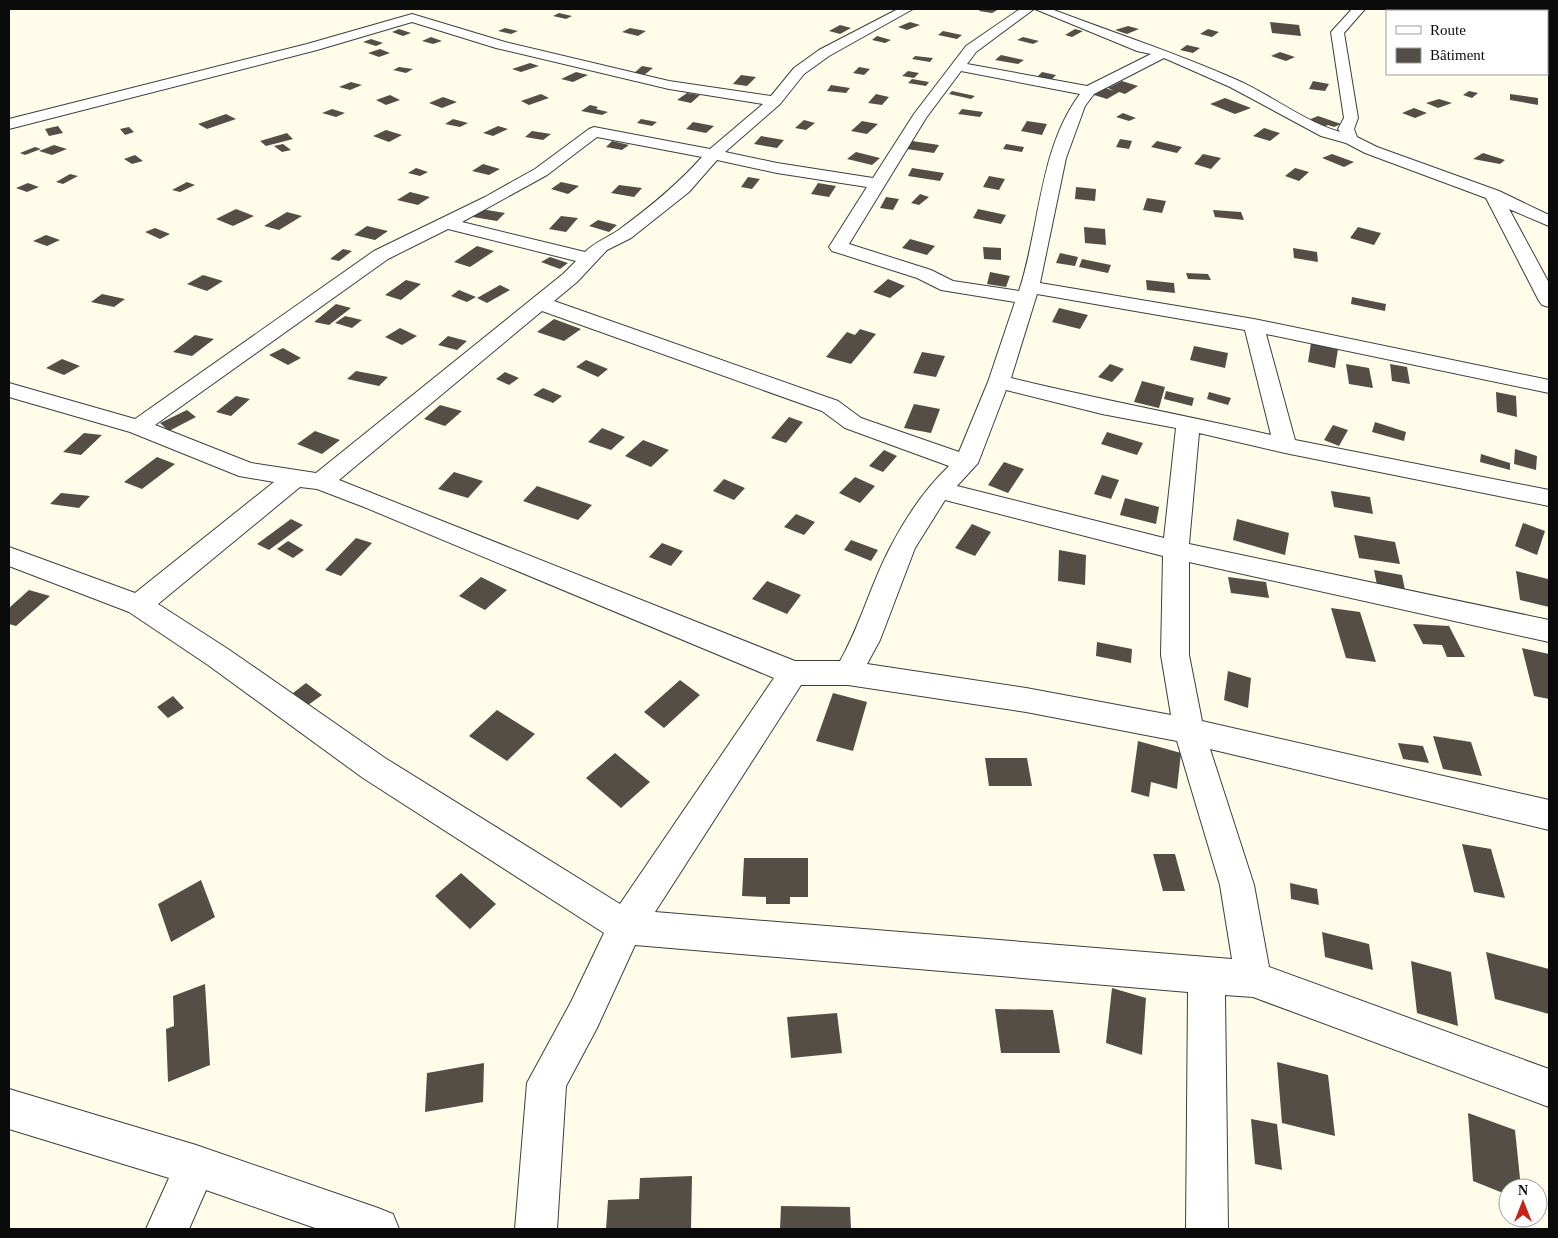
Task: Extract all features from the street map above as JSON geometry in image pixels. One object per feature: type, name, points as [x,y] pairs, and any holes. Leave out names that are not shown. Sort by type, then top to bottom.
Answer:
[{"type":"street","points":[[139,605],[308,480],[540,303],[570,278],[600,246],[625,234],[676,194],[714,154],[775,101],[799,71],[824,53],[907,9]]},
{"type":"street","points":[[1028,9],[971,49],[919,117],[876,183],[838,248],[924,274],[948,286],[1028,293],[1254,325],[1549,386]]},
{"type":"street","points":[[1042,9],[1142,48],[1164,53],[1235,84],[1326,133],[1351,140],[1371,150],[1494,195],[1549,221]]},
{"type":"street","points":[[1351,140],[1346,129],[1351,118],[1337,32],[1359,9]]},
{"type":"street","points":[[9,124],[312,47],[412,18],[501,44],[669,85],[775,101]]},
{"type":"street","points":[[848,673],[866,640],[903,546],[939,490],[966,463],[998,382],[1028,293],[1058,158],[1078,106],[1089,91],[1164,53]]},
{"type":"street","points":[[958,66],[1089,91]]},
{"type":"street","points":[[138,427],[381,255],[446,223],[541,172],[594,132],[714,154],[776,168],[876,183]]},
{"type":"street","points":[[1494,195],[1549,301]]},
{"type":"street","points":[[446,223],[587,258]]},
{"type":"street","points":[[540,303],[830,406],[853,423],[966,463]]},
{"type":"street","points":[[1254,325],[1285,446]]},
{"type":"street","points":[[998,382],[1102,407],[1188,423],[1285,446],[1549,498]]},
{"type":"street","points":[[9,390],[138,427],[247,470],[308,480],[382,505],[793,673],[848,673],[1026,700],[1190,731],[1549,815]]},
{"type":"street","points":[[1188,423],[1176,550],[1175,655],[1190,731],[1237,885],[1253,979]]},
{"type":"street","points":[[939,490],[1176,550],[1549,631]]},
{"type":"street","points":[[9,556],[139,605],[218,656],[374,768],[624,927],[1253,979],[1549,1088]]},
{"type":"street","points":[[536,1229],[547,1083],[584,1015],[624,927],[793,673]]},
{"type":"street","points":[[1206,975],[1207,1229]]},
{"type":"street","points":[[9,1109],[196,1166],[378,1229]]},
{"type":"street","points":[[167,1229],[196,1166]]},
{"type":"building","points":[[981,9],[999,9],[992,13],[979,11]]},
{"type":"building","points":[[559,13],[572,16],[566,19],[553,16]]},
{"type":"building","points":[[910,22],[920,25],[907,30],[898,27]]},
{"type":"building","points":[[1270,22],[1299,25],[1301,36],[1272,33]]},
{"type":"building","points":[[840,25],[851,28],[840,34],[829,31]]},
{"type":"building","points":[[1128,26],[1139,29],[1127,34],[1115,30]]},
{"type":"building","points":[[505,28],[518,31],[511,34],[498,31]]},
{"type":"building","points":[[630,28],[646,31],[638,36],[622,32]]},
{"type":"building","points":[[399,29],[411,33],[403,36],[392,32]]},
{"type":"building","points":[[1075,29],[1083,31],[1072,37],[1065,35]]},
{"type":"building","points":[[1208,29],[1219,32],[1212,37],[1200,34]]},
{"type":"building","points":[[943,31],[962,35],[957,39],[938,35]]},
{"type":"building","points":[[877,36],[891,40],[885,43],[872,40]]},
{"type":"building","points":[[431,37],[442,41],[433,44],[422,41]]},
{"type":"building","points":[[1023,37],[1039,41],[1033,44],[1017,40]]},
{"type":"building","points":[[371,39],[383,43],[376,46],[363,42]]},
{"type":"building","points":[[1187,45],[1200,48],[1193,53],[1180,50]]},
{"type":"building","points":[[380,49],[390,53],[379,57],[368,53]]},
{"type":"building","points":[[1280,52],[1295,57],[1286,61],[1271,56]]},
{"type":"building","points":[[1001,55],[1024,60],[1018,64],[995,60]]},
{"type":"building","points":[[915,56],[933,58],[930,62],[912,59]]},
{"type":"building","points":[[530,63],[539,66],[521,72],[512,69]]},
{"type":"building","points":[[642,66],[653,68],[644,75],[633,74]]},
{"type":"building","points":[[399,67],[413,69],[406,73],[393,70]]},
{"type":"building","points":[[859,67],[870,69],[864,75],[853,73]]},
{"type":"building","points":[[908,71],[919,73],[914,78],[902,76]]},
{"type":"building","points":[[576,72],[588,75],[573,82],[561,79]]},
{"type":"building","points":[[1042,72],[1056,75],[1051,80],[1037,77]]},
{"type":"building","points":[[741,75],[756,77],[747,86],[733,84]]},
{"type":"building","points":[[912,79],[929,82],[926,86],[908,83]]},
{"type":"building","points":[[1122,81],[1138,86],[1125,94],[1119,92],[1107,99],[1094,95],[1105,88],[1114,91],[1108,88]]},
{"type":"building","points":[[1313,81],[1329,84],[1325,91],[1309,89]]},
{"type":"building","points":[[351,82],[362,85],[350,90],[339,87]]},
{"type":"building","points":[[831,85],[850,88],[846,93],[827,91]]},
{"type":"building","points":[[952,91],[975,96],[971,99],[949,94]]},
{"type":"building","points":[[1469,91],[1478,93],[1472,98],[1463,95]]},
{"type":"building","points":[[687,93],[700,95],[691,103],[677,100]]},
{"type":"building","points":[[541,94],[549,98],[529,105],[521,101]]},
{"type":"building","points":[[876,94],[889,97],[882,105],[868,103]]},
{"type":"building","points":[[1510,94],[1538,98],[1538,105],[1510,100]]},
{"type":"building","points":[[390,95],[400,100],[386,105],[376,100]]},
{"type":"building","points":[[443,97],[457,102],[442,108],[429,103]]},
{"type":"building","points":[[1225,98],[1251,108],[1235,114],[1210,104]]},
{"type":"building","points":[[1439,99],[1452,103],[1438,108],[1426,103]]},
{"type":"building","points":[[590,105],[598,107],[596,109],[608,112],[602,115],[581,111]]},
{"type":"building","points":[[1414,108],[1427,113],[1415,118],[1402,113]]},
{"type":"building","points":[[332,109],[345,113],[336,117],[322,113]]},
{"type":"building","points":[[962,109],[983,112],[980,117],[958,114]]},
{"type":"building","points":[[1123,113],[1136,118],[1129,121],[1116,117]]},
{"type":"building","points":[[226,114],[236,119],[207,129],[198,124]]},
{"type":"building","points":[[1318,116],[1341,124],[1334,127],[1328,125],[1323,127],[1306,121]]},
{"type":"building","points":[[453,119],[468,123],[460,127],[445,124]]},
{"type":"building","points":[[641,119],[657,122],[652,126],[637,123]]},
{"type":"building","points":[[804,120],[815,123],[806,130],[795,128]]},
{"type":"building","points":[[862,121],[878,124],[867,134],[851,131]]},
{"type":"building","points":[[1027,121],[1047,124],[1042,135],[1021,131]]},
{"type":"building","points":[[693,122],[714,126],[706,133],[686,129]]},
{"type":"building","points":[[58,126],[63,133],[49,136],[45,129]]},
{"type":"building","points":[[498,126],[508,129],[493,136],[483,133]]},
{"type":"building","points":[[129,127],[134,132],[125,135],[120,129]]},
{"type":"building","points":[[1264,128],[1280,133],[1270,141],[1253,136]]},
{"type":"building","points":[[386,130],[402,135],[389,142],[373,136]]},
{"type":"building","points":[[532,131],[551,134],[543,140],[525,137]]},
{"type":"building","points":[[287,133],[293,139],[266,146],[260,141]]},
{"type":"building","points":[[761,136],[784,140],[777,148],[754,144]]},
{"type":"building","points":[[1120,139],[1132,141],[1129,149],[1116,147]]},
{"type":"building","points":[[612,141],[629,145],[622,150],[606,147]]},
{"type":"building","points":[[912,141],[939,145],[934,153],[907,149]]},
{"type":"building","points":[[1157,141],[1182,147],[1177,153],[1151,147]]},
{"type":"building","points":[[283,144],[291,150],[282,152],[274,146]]},
{"type":"building","points":[[1006,144],[1024,147],[1022,152],[1003,149]]},
{"type":"building","points":[[54,145],[67,149],[52,155],[39,151]]},
{"type":"building","points":[[35,147],[41,149],[25,155],[20,153]]},
{"type":"building","points":[[856,152],[880,158],[872,165],[847,159]]},
{"type":"building","points":[[1483,153],[1505,160],[1500,164],[1473,159]]},
{"type":"building","points":[[1203,154],[1221,158],[1211,169],[1194,164]]},
{"type":"building","points":[[1332,154],[1354,162],[1344,167],[1322,158]]},
{"type":"building","points":[[135,155],[143,161],[132,164],[124,159]]},
{"type":"building","points":[[483,164],[500,169],[489,175],[472,171]]},
{"type":"building","points":[[416,168],[428,172],[420,176],[408,173]]},
{"type":"building","points":[[912,168],[944,173],[940,181],[908,176]]},
{"type":"building","points":[[1295,168],[1309,172],[1299,181],[1285,176]]},
{"type":"building","points":[[70,174],[78,176],[63,184],[56,182]]},
{"type":"building","points":[[989,176],[1005,179],[999,190],[983,187]]},
{"type":"building","points":[[748,177],[760,179],[752,189],[741,187]]},
{"type":"building","points":[[187,182],[195,185],[180,192],[172,190]]},
{"type":"building","points":[[561,182],[579,186],[568,194],[551,189]]},
{"type":"building","points":[[28,183],[39,187],[27,192],[16,188]]},
{"type":"building","points":[[818,183],[836,186],[829,197],[811,194]]},
{"type":"building","points":[[619,185],[642,188],[634,197],[611,193]]},
{"type":"building","points":[[1076,187],[1096,189],[1095,201],[1075,199]]},
{"type":"building","points":[[410,192],[430,197],[418,205],[397,200]]},
{"type":"building","points":[[920,194],[929,197],[919,205],[911,203]]},
{"type":"building","points":[[886,197],[899,199],[893,210],[880,208]]},
{"type":"building","points":[[1147,198],[1166,201],[1162,213],[1143,210]]},
{"type":"building","points":[[236,209],[254,216],[233,226],[216,219]]},
{"type":"building","points":[[481,209],[505,213],[497,221],[473,217]]},
{"type":"building","points":[[978,209],[1006,215],[1001,224],[973,218]]},
{"type":"building","points":[[1213,210],[1241,212],[1244,220],[1215,217]]},
{"type":"building","points":[[287,212],[302,216],[279,230],[264,226]]},
{"type":"building","points":[[561,216],[578,218],[566,232],[549,229]]},
{"type":"building","points":[[598,220],[617,225],[609,232],[589,226]]},
{"type":"building","points":[[367,226],[388,231],[375,240],[354,235]]},
{"type":"building","points":[[1084,227],[1105,229],[1106,245],[1085,243]]},
{"type":"building","points":[[1358,227],[1381,233],[1374,245],[1350,238]]},
{"type":"building","points":[[155,228],[170,234],[160,239],[145,232]]},
{"type":"building","points":[[46,235],[60,240],[47,246],[33,241]]},
{"type":"building","points":[[910,239],[935,246],[927,255],[902,248]]},
{"type":"building","points":[[477,246],[494,251],[470,267],[454,262]]},
{"type":"building","points":[[983,247],[1001,248],[1001,260],[984,259]]},
{"type":"building","points":[[1293,248],[1317,252],[1318,262],[1294,258]]},
{"type":"building","points":[[343,249],[352,251],[339,261],[330,259]]},
{"type":"building","points":[[1060,253],[1078,257],[1075,266],[1056,263]]},
{"type":"building","points":[[550,257],[568,263],[560,269],[541,262]]},
{"type":"building","points":[[1082,259],[1111,265],[1108,273],[1079,267]]},
{"type":"building","points":[[990,272],[1010,276],[1006,287],[987,284]]},
{"type":"building","points":[[1186,273],[1208,274],[1211,280],[1188,279]]},
{"type":"building","points":[[203,275],[223,281],[207,291],[187,284]]},
{"type":"building","points":[[888,279],[905,286],[890,298],[873,292]]},
{"type":"building","points":[[406,280],[421,284],[401,300],[385,295]]},
{"type":"building","points":[[1146,280],[1174,283],[1175,293],[1147,290]]},
{"type":"building","points":[[500,285],[510,290],[487,303],[477,298]]},
{"type":"building","points":[[459,290],[476,297],[467,302],[451,296]]},
{"type":"building","points":[[102,294],[125,299],[114,307],[91,302]]},
{"type":"building","points":[[1352,297],[1386,304],[1385,311],[1351,304]]},
{"type":"building","points":[[336,304],[351,308],[329,325],[314,322]]},
{"type":"building","points":[[1059,308],[1088,315],[1080,329],[1052,322]]},
{"type":"building","points":[[345,316],[362,320],[352,328],[335,323]]},
{"type":"building","points":[[554,319],[581,329],[564,341],[537,332]]},
{"type":"building","points":[[400,328],[417,336],[402,345],[385,337]]},
{"type":"building","points":[[860,329],[876,334],[851,364],[826,357],[847,332],[855,335]]},
{"type":"building","points":[[195,335],[214,339],[192,356],[173,352]]},
{"type":"building","points":[[448,336],[467,341],[457,350],[438,345]]},
{"type":"building","points":[[1311,343],[1338,349],[1335,368],[1308,362]]},
{"type":"building","points":[[1194,346],[1228,353],[1225,368],[1190,360]]},
{"type":"building","points":[[283,348],[301,358],[288,365],[269,355]]},
{"type":"building","points":[[922,352],[945,356],[936,377],[913,373]]},
{"type":"building","points":[[62,359],[80,366],[64,375],[46,368]]},
{"type":"building","points":[[586,360],[608,369],[598,377],[576,367]]},
{"type":"building","points":[[1110,364],[1124,369],[1112,382],[1098,377]]},
{"type":"building","points":[[1346,364],[1369,368],[1373,388],[1349,384]]},
{"type":"building","points":[[1390,364],[1407,367],[1410,384],[1392,381]]},
{"type":"building","points":[[356,371],[388,377],[379,386],[347,379]]},
{"type":"building","points":[[505,372],[519,378],[509,385],[496,379]]},
{"type":"building","points":[[1142,381],[1165,387],[1159,408],[1134,402]]},
{"type":"building","points":[[543,388],[562,396],[553,403],[533,395]]},
{"type":"building","points":[[1166,391],[1194,398],[1192,406],[1164,399]]},
{"type":"building","points":[[1209,392],[1231,398],[1228,405],[1207,399]]},
{"type":"building","points":[[1496,392],[1516,396],[1517,417],[1497,412]]},
{"type":"building","points":[[236,396],[250,399],[231,416],[216,412]]},
{"type":"building","points":[[914,404],[940,409],[931,433],[904,428]]},
{"type":"building","points":[[440,405],[462,411],[445,426],[424,419]]},
{"type":"building","points":[[187,410],[196,417],[169,431],[160,423]]},
{"type":"building","points":[[789,417],[803,422],[786,443],[771,438]]},
{"type":"building","points":[[1375,422],[1406,432],[1404,441],[1372,432]]},
{"type":"building","points":[[1333,425],[1348,430],[1339,446],[1324,440]]},
{"type":"building","points":[[602,428],[625,437],[611,450],[588,442]]},
{"type":"building","points":[[315,431],[340,440],[322,454],[297,444]]},
{"type":"building","points":[[1107,432],[1143,443],[1137,455],[1101,444]]},
{"type":"building","points":[[84,433],[102,435],[81,455],[63,452]]},
{"type":"building","points":[[643,440],[669,450],[651,467],[625,456]]},
{"type":"building","points":[[1515,449],[1537,456],[1536,470],[1514,464]]},
{"type":"building","points":[[884,450],[897,456],[883,472],[869,466]]},
{"type":"building","points":[[1481,454],[1510,463],[1510,470],[1480,462]]},
{"type":"building","points":[[157,457],[175,464],[142,489],[124,482]]},
{"type":"building","points":[[1004,462],[1024,469],[1008,493],[988,485]]},
{"type":"building","points":[[454,472],[483,481],[468,498],[438,489]]},
{"type":"building","points":[[1102,475],[1119,480],[1111,499],[1094,494]]},
{"type":"building","points":[[855,477],[875,486],[860,503],[839,493]]},
{"type":"building","points":[[724,479],[745,488],[734,500],[713,491]]},
{"type":"building","points":[[537,486],[592,505],[578,520],[523,501]]},
{"type":"building","points":[[1331,491],[1370,497],[1373,514],[1334,507]]},
{"type":"building","points":[[61,493],[90,496],[79,508],[50,504]]},
{"type":"building","points":[[1125,498],[1159,507],[1156,524],[1120,515]]},
{"type":"building","points":[[796,514],[815,522],[804,535],[784,527]]},
{"type":"building","points":[[291,519],[303,525],[269,550],[257,544]]},
{"type":"building","points":[[1237,519],[1289,533],[1285,555],[1233,540]]},
{"type":"building","points":[[1523,523],[1545,531],[1537,555],[1515,546]]},
{"type":"building","points":[[972,524],[991,532],[975,556],[955,548]]},
{"type":"building","points":[[1354,535],[1395,542],[1400,564],[1359,558]]},
{"type":"building","points":[[356,538],[372,543],[341,576],[325,570]]},
{"type":"building","points":[[851,540],[878,550],[871,561],[844,550]]},
{"type":"building","points":[[288,541],[304,550],[293,558],[277,549]]},
{"type":"building","points":[[662,543],[683,551],[671,566],[649,557]]},
{"type":"building","points":[[1059,550],[1086,555],[1085,585],[1058,581]]},
{"type":"building","points":[[1374,570],[1402,575],[1405,590],[1377,585]]},
{"type":"building","points":[[1516,571],[1548,579],[1549,607],[1520,600]]},
{"type":"building","points":[[481,577],[507,590],[485,610],[459,596]]},
{"type":"building","points":[[1228,577],[1266,582],[1269,598],[1231,593]]},
{"type":"building","points":[[767,581],[801,595],[787,614],[752,599]]},
{"type":"building","points":[[29,590],[50,596],[16,626],[9,624],[9,608]]},
{"type":"building","points":[[1331,608],[1360,612],[1376,662],[1346,658]]},
{"type":"building","points":[[1413,624],[1449,626],[1465,657],[1447,657],[1442,645],[1423,644]]},
{"type":"building","points":[[1097,642],[1132,649],[1131,663],[1096,656]]},
{"type":"building","points":[[1522,648],[1549,654],[1549,699],[1534,696]]},
{"type":"building","points":[[1228,671],[1251,678],[1248,708],[1224,700]]},
{"type":"building","points":[[680,680],[700,695],[664,728],[644,712]]},
{"type":"building","points":[[306,683],[322,695],[308,705],[293,693]]},
{"type":"building","points":[[833,693],[867,702],[853,751],[816,741]]},
{"type":"building","points":[[173,696],[184,708],[168,718],[157,707]]},
{"type":"building","points":[[497,710],[535,734],[507,761],[469,736]]},
{"type":"building","points":[[1433,736],[1471,742],[1482,776],[1443,769]]},
{"type":"building","points":[[1138,741],[1181,753],[1177,789],[1151,782],[1149,797],[1131,792]]},
{"type":"building","points":[[1398,743],[1423,746],[1429,763],[1403,759]]},
{"type":"building","points":[[615,753],[650,782],[621,808],[586,778]]},
{"type":"building","points":[[985,758],[1027,758],[1032,786],[989,786]]},
{"type":"building","points":[[1462,844],[1491,849],[1505,898],[1474,892]]},
{"type":"building","points":[[1153,854],[1175,854],[1185,891],[1163,891]]},
{"type":"building","points":[[744,858],[808,858],[808,897],[790,897],[790,904],[766,904],[766,897],[742,896]]},
{"type":"building","points":[[461,873],[496,904],[470,929],[435,896]]},
{"type":"building","points":[[201,880],[215,917],[171,942],[158,904]]},
{"type":"building","points":[[1290,883],[1317,889],[1319,905],[1291,899]]},
{"type":"building","points":[[1322,932],[1369,944],[1373,970],[1325,957]]},
{"type":"building","points":[[1486,952],[1549,969],[1549,1014],[1495,999]]},
{"type":"building","points":[[1411,961],[1451,972],[1458,1026],[1417,1013]]},
{"type":"building","points":[[205,984],[210,1065],[168,1082],[166,1029],[174,1026],[173,996]]},
{"type":"building","points":[[1112,988],[1146,998],[1142,1055],[1106,1043]]},
{"type":"building","points":[[995,1009],[1053,1010],[1060,1053],[1001,1053]]},
{"type":"building","points":[[837,1013],[842,1053],[791,1058],[787,1017]]},
{"type":"building","points":[[1277,1062],[1328,1075],[1335,1136],[1282,1123]]},
{"type":"building","points":[[484,1063],[483,1102],[425,1112],[427,1073]]},
{"type":"building","points":[[1468,1113],[1515,1130],[1520,1178],[1498,1178],[1498,1191],[1473,1181]]},
{"type":"building","points":[[1251,1119],[1277,1124],[1282,1170],[1255,1164]]},
{"type":"building","points":[[692,1176],[691,1229],[606,1229],[608,1200],[639,1199],[640,1178]]},
{"type":"building","points":[[781,1206],[850,1207],[851,1229],[780,1229]]}]
